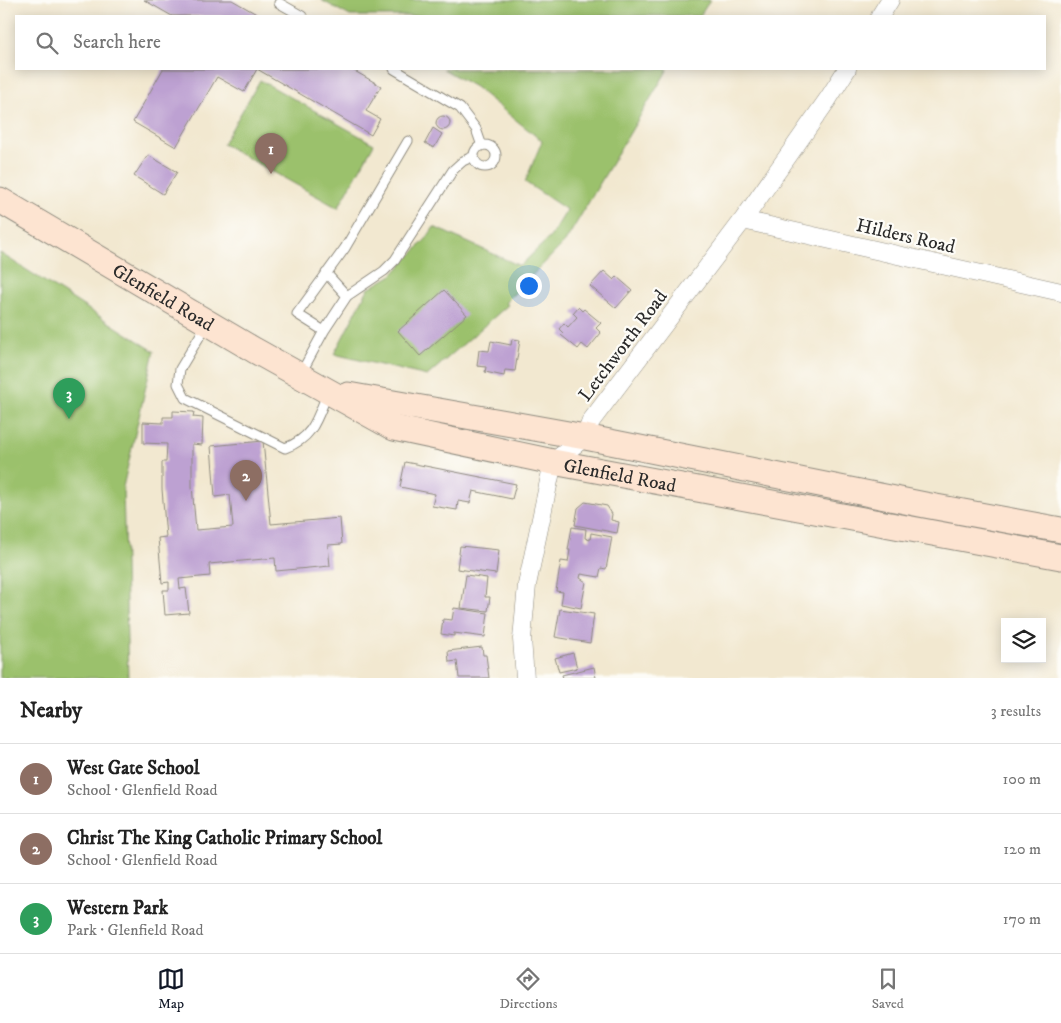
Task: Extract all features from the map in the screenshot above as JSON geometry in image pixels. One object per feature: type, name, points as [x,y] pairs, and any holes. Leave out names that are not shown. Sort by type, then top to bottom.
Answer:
[{"type":"street","points":[[881,15],[890,0]]},
{"type":"street","name":"Letchworth Road","points":[[554,462],[585,437],[591,421],[742,220],[846,70]]},
{"type":"street","name":"Glenfield Road","points":[[0,200],[208,323],[394,428],[554,462],[1061,557]]},
{"type":"street","name":"Hilders Road","points":[[742,220],[1061,292]]},
{"type":"street","name":"Glenfield Road","points":[[328,391],[585,437],[925,505],[1061,530]]},
{"type":"street","points":[[525,678],[522,638],[527,585],[554,462]]},
{"type":"street","points":[[921,531],[925,505]]},
{"type":"lane","points":[[279,3],[300,15]]},
{"type":"lane","points":[[396,70],[460,108],[476,128],[482,146]]},
{"type":"lane","points":[[324,331],[297,314],[349,241],[408,141]]},
{"type":"lane","points":[[482,146],[489,146],[494,150],[495,160],[490,166],[484,167],[477,164],[474,156],[476,150],[482,146]]},
{"type":"lane","points":[[300,376],[324,331],[347,296],[384,271],[395,260],[453,170],[463,161],[474,156]]},
{"type":"lane","points":[[326,273],[347,296]]},
{"type":"lane","points":[[208,323],[180,369],[178,384],[185,398],[286,448],[299,443],[314,426],[328,391]]},
{"type":"green space","points":[[321,0],[710,0],[701,15],[348,15]]},
{"type":"green space","points":[[445,70],[667,70],[565,242],[505,303],[508,305],[427,376],[334,354],[368,289],[392,275],[426,239],[434,227],[520,266],[551,236],[567,210],[525,182],[542,141],[475,87]]},
{"type":"green space","points":[[260,80],[374,144],[338,208],[223,144]]},
{"type":"green space","points":[[0,253],[154,351],[123,487],[128,678],[0,678]]},
{"type":"building","points":[[144,0],[232,0],[258,15],[170,15]]},
{"type":"building","points":[[162,70],[256,70],[244,92],[217,77],[176,147],[133,122]]},
{"type":"building","points":[[259,70],[353,70],[381,86],[366,111],[380,119],[371,135]]},
{"type":"building","points":[[440,116],[446,116],[450,123],[446,130],[440,130],[436,126],[436,120]]},
{"type":"building","points":[[433,128],[442,134],[434,148],[425,143]]},
{"type":"building","points":[[148,155],[177,172],[163,194],[134,176]]},
{"type":"building","points":[[604,271],[614,280],[617,277],[632,290],[616,308],[590,286]]},
{"type":"building","points":[[444,290],[467,315],[420,356],[398,331]]},
{"type":"building","points":[[578,307],[582,311],[584,309],[601,323],[596,328],[601,333],[588,349],[582,344],[578,349],[561,335],[563,333],[559,329],[564,323],[568,327],[577,317],[573,313]]},
{"type":"building","points":[[512,339],[520,340],[515,371],[505,370],[504,376],[485,372],[486,367],[477,366],[479,350],[489,351],[491,341],[511,345]]},
{"type":"building","points":[[173,411],[194,412],[193,417],[203,418],[202,445],[192,444],[192,486],[196,530],[233,527],[230,495],[215,497],[211,446],[263,441],[271,524],[340,518],[342,544],[328,545],[330,566],[276,571],[275,558],[209,564],[210,576],[179,579],[180,589],[186,588],[189,613],[165,615],[163,590],[169,590],[169,582],[162,583],[158,538],[166,537],[162,462],[166,462],[167,444],[143,443],[143,422],[163,423],[163,417],[173,417]]},
{"type":"building","points":[[405,462],[516,484],[512,499],[473,491],[470,503],[458,501],[457,510],[432,506],[435,494],[400,487]]},
{"type":"building","points":[[585,502],[607,506],[612,514],[611,520],[619,522],[617,533],[575,525],[578,508]]},
{"type":"building","points":[[572,527],[586,529],[585,538],[590,540],[591,533],[612,537],[606,569],[601,568],[599,577],[581,574],[580,578],[586,582],[581,608],[561,604],[563,592],[556,591],[561,561],[568,562]]},
{"type":"building","points":[[460,546],[499,550],[496,574],[457,569]]},
{"type":"building","points":[[466,575],[487,578],[485,597],[490,597],[488,611],[461,608]]},
{"type":"building","points":[[454,608],[488,613],[485,637],[454,633],[454,636],[441,634],[443,619],[452,620]]},
{"type":"building","points":[[560,609],[594,614],[590,643],[555,637]]},
{"type":"building","points":[[482,647],[483,655],[486,655],[489,678],[459,678],[457,661],[449,662],[448,651]]},
{"type":"building","points":[[573,653],[577,668],[559,672],[555,658]]},
{"type":"building","points":[[594,667],[596,678],[563,678],[562,675]]},
{"type":"place","name":"West Gate School","points":[[271,174]]},
{"type":"place","name":"Western Park","points":[[69,419]]},
{"type":"place","name":"Christ The King Catholic Primary School","points":[[246,501]]}]
